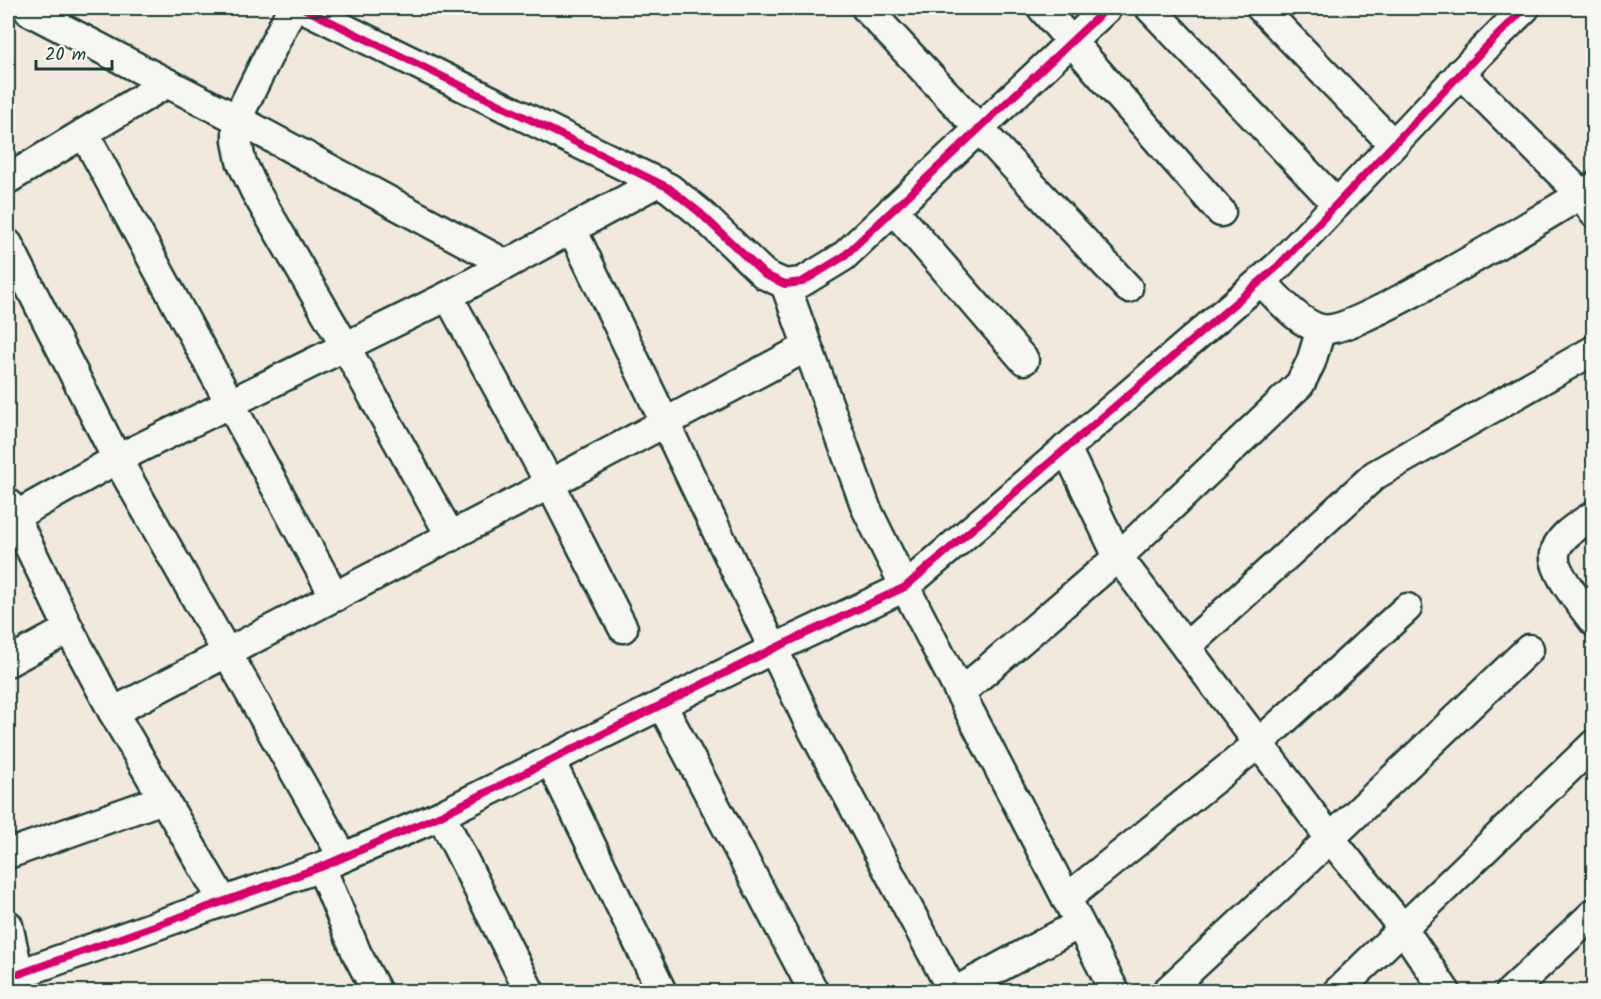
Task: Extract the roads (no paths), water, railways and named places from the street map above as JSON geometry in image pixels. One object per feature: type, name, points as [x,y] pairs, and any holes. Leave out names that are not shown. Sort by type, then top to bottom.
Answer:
[{"type":"street","points":[[292,8],[237,118],[237,141],[241,161],[255,191],[345,346],[451,537]]},
{"type":"street","points":[[303,8],[669,188],[699,212],[765,275],[785,284],[801,282],[843,257],[1107,8]]},
{"type":"street","points":[[866,8],[1128,288]]},
{"type":"street","points":[[1042,8],[1221,212]]},
{"type":"street","points":[[1150,8],[1337,204]]},
{"type":"street","points":[[1261,8],[1393,144]]},
{"type":"street","points":[[8,925],[21,983],[223,901],[332,862],[441,815],[773,649],[905,587],[1278,266],[1461,73],[1526,8]]},
{"type":"street","points":[[29,11],[237,118],[506,264]]},
{"type":"street","points":[[1261,281],[1299,317],[1321,329],[1334,328],[1359,320],[1396,303],[1589,198],[1461,73]]},
{"type":"street","points":[[8,179],[167,83]]},
{"type":"street","points":[[84,133],[335,597]]},
{"type":"street","points":[[223,901],[113,712],[10,513],[448,296],[658,182]]},
{"type":"street","points":[[893,209],[1024,360]]},
{"type":"street","points":[[572,229],[808,720],[954,992],[1080,924]]},
{"type":"street","points":[[8,244],[117,459],[228,653],[332,862],[357,954],[377,992]]},
{"type":"street","points":[[785,284],[866,507],[905,587],[1115,992]]},
{"type":"street","points":[[448,296],[550,484],[623,628]]},
{"type":"street","points":[[960,693],[1118,557],[1300,384],[1311,362],[1321,329]]},
{"type":"street","points":[[113,712],[451,537],[807,347]]},
{"type":"street","points":[[1186,647],[1375,475],[1593,350]]},
{"type":"street","points":[[1066,448],[1118,557],[1330,838],[1402,927],[1446,992]]},
{"type":"street","points":[[1593,515],[1570,532],[1559,544],[1554,555],[1558,571],[1593,622]]},
{"type":"street","points":[[1066,899],[1259,743],[1407,608]]},
{"type":"street","points":[[8,662],[69,629]]},
{"type":"street","points":[[1166,992],[1529,649]]},
{"type":"street","points":[[662,705],[814,992]]},
{"type":"street","points":[[1337,992],[1593,744]]},
{"type":"street","points":[[550,760],[662,992]]},
{"type":"street","points":[[8,854],[163,799]]},
{"type":"street","points":[[441,815],[530,992]]},
{"type":"street","points":[[1510,992],[1593,913]]}]
